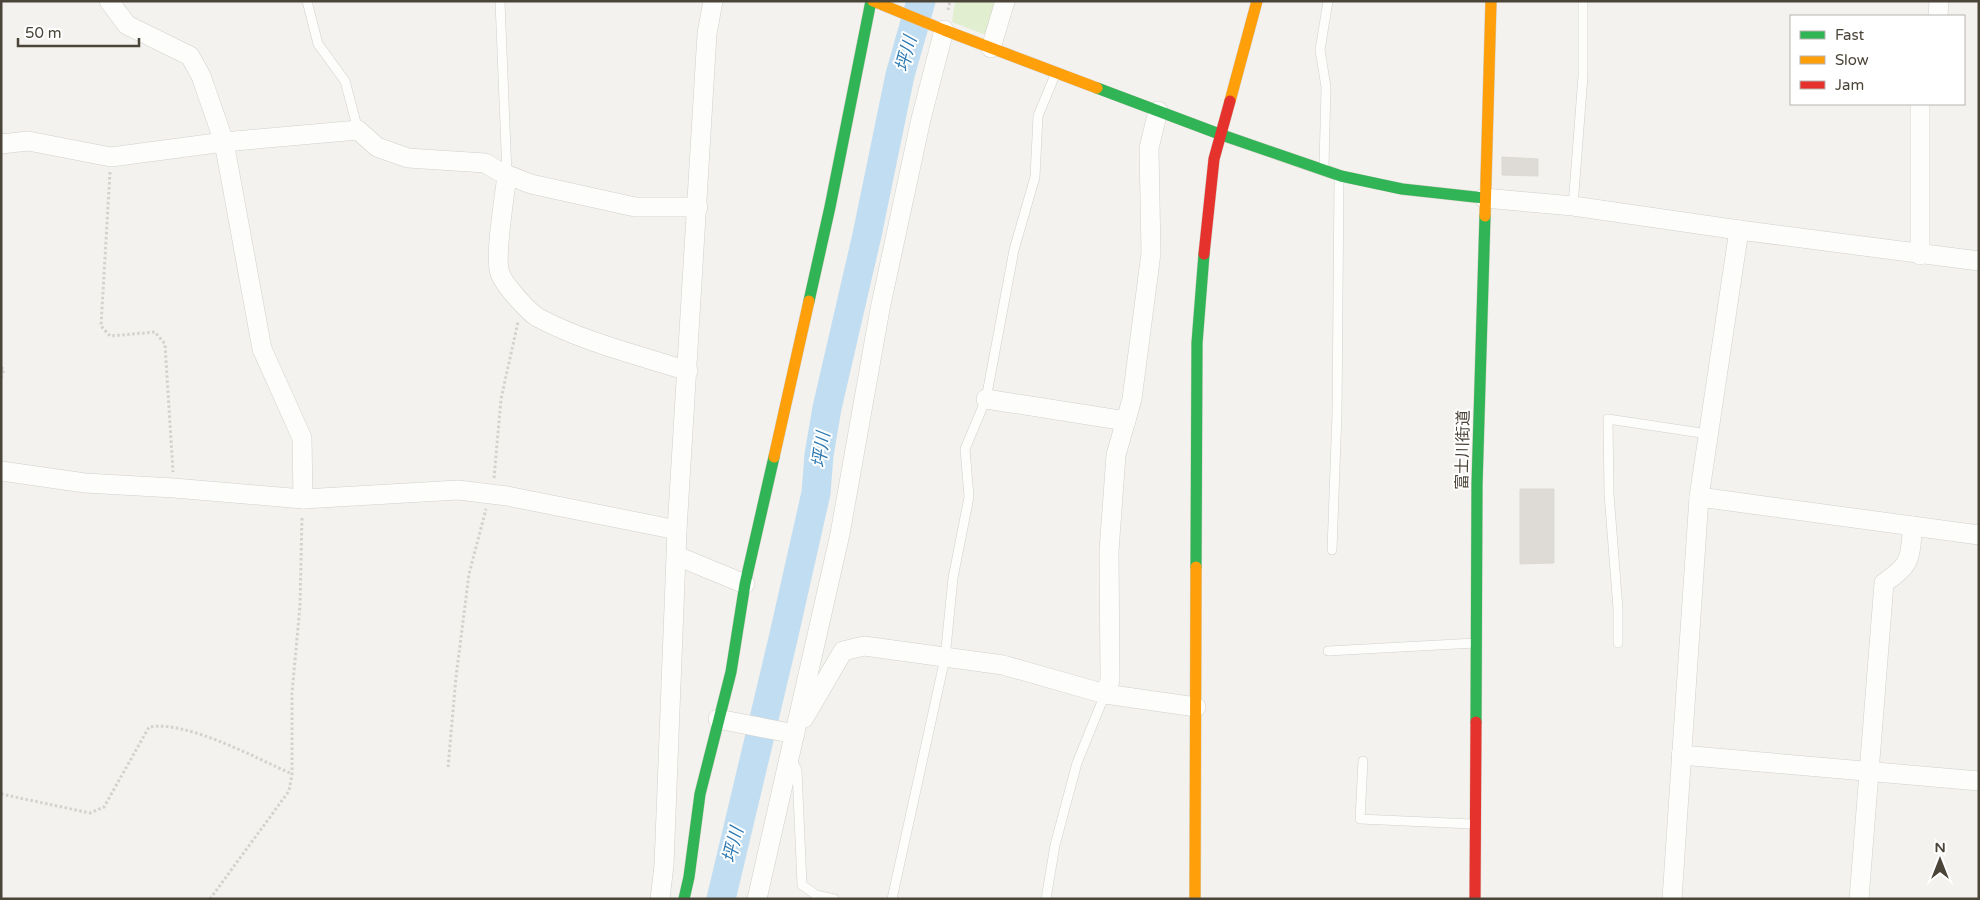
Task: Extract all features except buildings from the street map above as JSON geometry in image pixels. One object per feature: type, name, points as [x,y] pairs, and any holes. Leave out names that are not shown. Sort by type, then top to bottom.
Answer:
[{"type":"street","points":[[108,1],[127,25],[190,56],[201,76],[224,142],[262,349],[302,438],[303,499]]},
{"type":"street","points":[[660,899],[664,865],[677,530],[708,34],[713,1]]},
{"type":"street","points":[[991,48],[1005,1]]},
{"type":"street","points":[[1195,899],[1197,343],[1206,220],[1214,159],[1222,135],[1256,1]]},
{"type":"street","name":"富士川街道","points":[[1475,899],[1477,484],[1491,1]]},
{"type":"street","points":[[1938,15],[1939,1]]},
{"type":"street","points":[[684,899],[690,877],[700,794],[724,720],[745,584],[875,2],[1222,135],[1360,183],[1484,198],[1573,206],[1920,255],[1979,261]]},
{"type":"street","points":[[757,899],[790,757],[790,733],[840,534],[880,309],[940,28]]},
{"type":"street","points":[[1920,105],[1920,255]]},
{"type":"street","points":[[1105,694],[1110,680],[1109,551],[1116,455],[1132,399],[1151,253],[1149,148],[1158,111]]},
{"type":"street","points":[[1,144],[28,141],[111,157],[224,142],[358,130],[377,146],[408,158],[485,163],[507,175],[531,184],[635,206],[698,207]]},
{"type":"street","points":[[507,175],[499,250],[499,273],[509,288],[535,316],[591,340],[688,371]]},
{"type":"street","points":[[1672,899],[1699,497],[1739,230]]},
{"type":"street","points":[[986,398],[1126,421]]},
{"type":"street","points":[[1,471],[85,483],[174,488],[303,499],[458,490],[490,494],[677,530]]},
{"type":"street","points":[[1699,497],[1979,535]]},
{"type":"street","points":[[1859,899],[1884,583],[1898,573],[1908,562],[1913,526]]},
{"type":"street","points":[[676,556],[745,584]]},
{"type":"street","points":[[790,733],[843,651],[864,646],[1003,665],[1105,694],[1196,708]]},
{"type":"street","points":[[724,720],[790,733]]},
{"type":"street","points":[[1682,755],[1979,781]]},
{"type":"lane","points":[[307,1],[318,44],[345,81],[358,130]]},
{"type":"lane","points":[[500,1],[507,175]]},
{"type":"lane","points":[[1323,169],[1326,87],[1320,50],[1328,1]]},
{"type":"lane","points":[[1573,206],[1584,76],[1583,1]]},
{"type":"lane","points":[[892,899],[945,658],[954,578],[969,497],[965,449],[986,398],[1014,250],[1035,177],[1038,116],[1056,72]]},
{"type":"lane","points":[[1332,550],[1337,413],[1338,176]]},
{"type":"lane","points":[[1618,643],[1618,609],[1609,494],[1608,419],[1708,434]]},
{"type":"lane","points":[[1328,651],[1476,643]]},
{"type":"lane","points":[[1046,899],[1055,845],[1076,763],[1105,694]]},
{"type":"lane","points":[[790,757],[797,770],[802,885],[816,895],[834,899]]},
{"type":"lane","points":[[1363,761],[1360,819],[1475,824]]},
{"type":"path","points":[[111,157],[101,326],[110,336],[155,332],[165,344],[174,488]]},
{"type":"path","points":[[448,768],[456,676],[469,574],[496,469],[501,399],[522,301]]},
{"type":"path","points":[[1,368],[4,369],[1,378]]},
{"type":"path","points":[[210,899],[289,791],[292,774],[292,693],[300,606],[303,499]]},
{"type":"path","points":[[1,794],[90,813],[104,807],[149,727],[162,724],[217,740],[292,774]]},
{"type":"green space","points":[[955,1],[1002,1],[991,37],[952,22]]},
{"type":"waterway","name":"坪川","points":[[721,899],[816,493],[819,455],[827,408],[867,235],[900,75],[921,1]]},
{"type":"traffic: fast","points":[[809,301],[830,207],[871,1]]},
{"type":"traffic: fast","points":[[1097,88],[1222,135],[1341,176],[1402,189],[1484,198]]},
{"type":"traffic: fast","points":[[1476,722],[1477,485],[1485,216]]},
{"type":"traffic: fast","points":[[1196,567],[1197,343],[1204,254]]},
{"type":"traffic: fast","points":[[684,899],[689,877],[700,794],[731,672],[745,584],[774,457]]},
{"type":"traffic: slow","points":[[873,1],[1097,88]]},
{"type":"traffic: slow","points":[[1230,101],[1257,1]]},
{"type":"traffic: slow","points":[[1485,216],[1491,1]]},
{"type":"traffic: slow","points":[[774,457],[809,301]]},
{"type":"traffic: slow","points":[[1195,899],[1196,567]]},
{"type":"traffic: jam","points":[[1204,254],[1214,159],[1230,101]]},
{"type":"traffic: jam","points":[[1475,899],[1476,722]]}]
